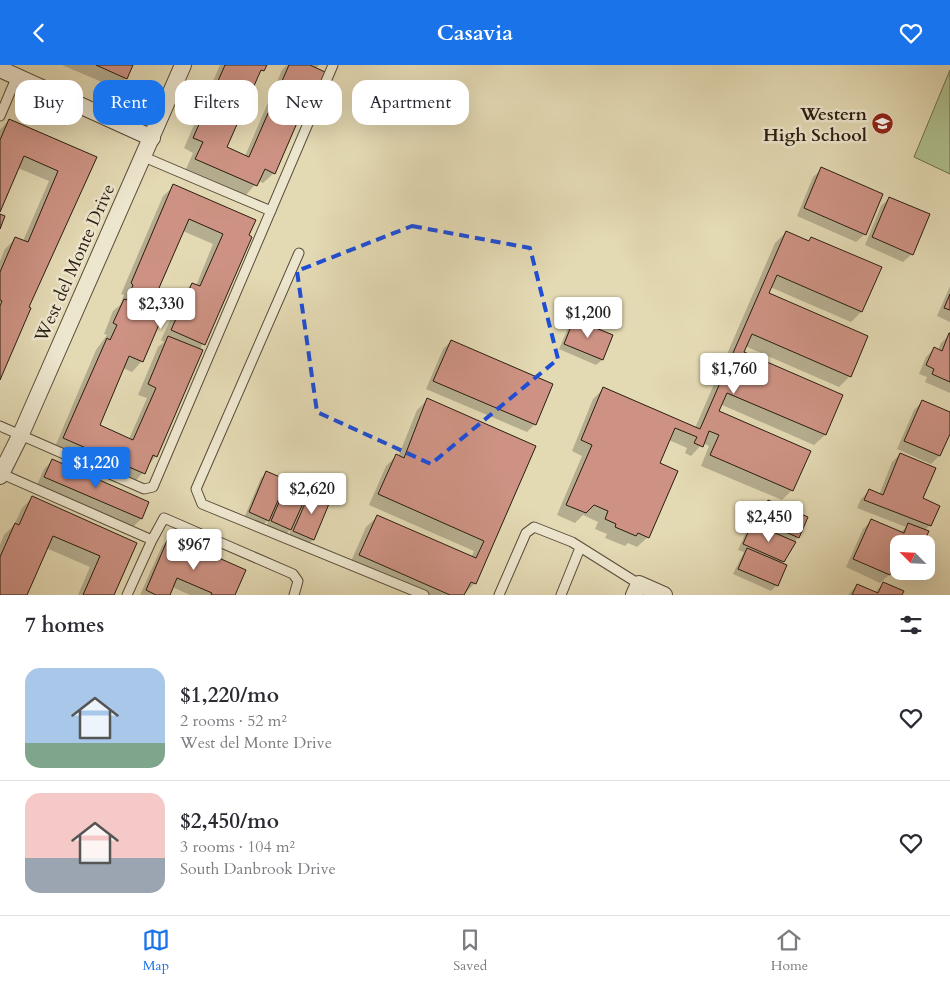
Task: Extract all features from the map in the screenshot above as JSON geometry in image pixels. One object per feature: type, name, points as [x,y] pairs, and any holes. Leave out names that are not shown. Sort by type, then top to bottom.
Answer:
[{"type":"street","name":"West del Monte Drive","points":[[1,474],[21,435],[183,65]]},
{"type":"street","points":[[0,69],[152,137]]},
{"type":"street","points":[[637,590],[664,595]]},
{"type":"lane","points":[[0,426],[144,489],[153,487],[333,65]]},
{"type":"lane","points":[[0,116],[17,76]]},
{"type":"lane","points":[[144,157],[271,211]]},
{"type":"lane","points":[[299,253],[196,489],[202,504],[424,595]]},
{"type":"lane","points":[[1,474],[152,539]]},
{"type":"lane","points":[[127,595],[164,517],[293,574],[298,581],[294,595]]},
{"type":"lane","points":[[499,595],[526,533],[534,527],[580,548],[637,590]]},
{"type":"lane","points":[[561,595],[580,548]]},
{"type":"highlighted area","points":[[412,226],[530,248],[558,359],[431,464],[317,412],[297,271]]},
{"type":"green space","points":[[950,70],[950,174],[914,157]]},
{"type":"building","points":[[96,65],[133,65],[127,79]]},
{"type":"building","points":[[225,65],[267,65],[264,71],[261,70],[257,80],[218,80]]},
{"type":"building","points":[[289,65],[310,65],[325,72],[322,80],[282,80]]},
{"type":"building","points":[[268,113],[268,125],[296,125],[275,174],[265,169],[257,186],[195,159],[203,142],[193,138],[199,125],[237,125],[227,147],[249,157]]},
{"type":"building","points":[[9,119],[15,122],[15,125],[23,125],[97,157],[29,307],[31,308],[0,380],[0,306],[2,301],[0,300],[0,272],[15,237],[28,242],[58,171],[24,156],[0,212],[0,140]]},
{"type":"building","points":[[821,167],[883,194],[866,235],[804,208]]},
{"type":"building","points":[[173,184],[256,220],[249,235],[252,237],[205,345],[171,330],[192,283],[200,286],[223,234],[189,219],[159,288],[172,294],[143,362],[129,356],[100,425],[133,440],[156,388],[148,384],[168,336],[203,350],[157,457],[153,455],[145,474],[63,438],[107,338],[110,340],[117,325],[113,323],[124,299],[127,300],[133,285],[131,283]]},
{"type":"building","points":[[889,197],[930,214],[913,255],[872,237]]},
{"type":"building","points":[[0,214],[5,216],[0,229]]},
{"type":"building","points":[[786,231],[809,241],[811,237],[882,267],[862,312],[777,275],[769,293],[868,336],[851,377],[752,334],[744,352],[843,395],[826,435],[727,393],[719,411],[811,451],[793,491],[710,455],[719,435],[709,431],[703,447],[694,443],[697,437],[675,428],[660,463],[678,471],[649,538],[638,533],[636,536],[615,527],[616,524],[605,519],[608,511],[594,505],[586,513],[566,505],[592,445],[581,440],[603,387],[700,429]]},
{"type":"building","points":[[950,294],[950,310],[944,308]]},
{"type":"building","points":[[574,319],[613,335],[603,360],[564,344]]},
{"type":"building","points":[[949,333],[950,382],[932,374],[934,369],[926,365],[934,347],[942,351]]},
{"type":"building","points":[[451,340],[553,384],[536,425],[433,381]]},
{"type":"building","points":[[427,398],[536,446],[476,584],[471,582],[464,595],[450,595],[359,555],[377,515],[476,558],[484,541],[378,494],[396,454],[404,458]]},
{"type":"building","points":[[922,400],[950,412],[950,434],[940,456],[904,441]]},
{"type":"building","points":[[900,453],[936,468],[923,498],[940,506],[931,526],[864,500],[869,489],[883,495]]},
{"type":"building","points":[[52,459],[149,502],[142,519],[44,477]]},
{"type":"building","points":[[266,471],[287,480],[269,521],[249,512]]},
{"type":"building","points":[[288,481],[309,490],[291,530],[271,521]]},
{"type":"building","points":[[311,490],[331,499],[314,540],[293,531]]},
{"type":"building","points":[[32,496],[137,543],[114,595],[83,595],[100,556],[53,536],[27,595],[0,595],[0,557],[15,523],[19,525]]},
{"type":"building","points":[[768,500],[808,517],[799,538],[759,520]]},
{"type":"building","points":[[871,519],[904,533],[908,523],[929,531],[927,535],[890,535],[890,575],[853,559]]},
{"type":"building","points":[[752,523],[796,542],[784,562],[743,544]]},
{"type":"building","points":[[169,536],[246,570],[235,595],[211,595],[212,593],[177,578],[170,595],[156,595],[146,590]]},
{"type":"building","points":[[747,548],[787,565],[778,586],[738,569]]},
{"type":"building","points":[[883,582],[904,591],[902,595],[852,595],[857,584],[878,593]]},
{"type":"place","name":"Western High School","points":[[883,124]]}]
